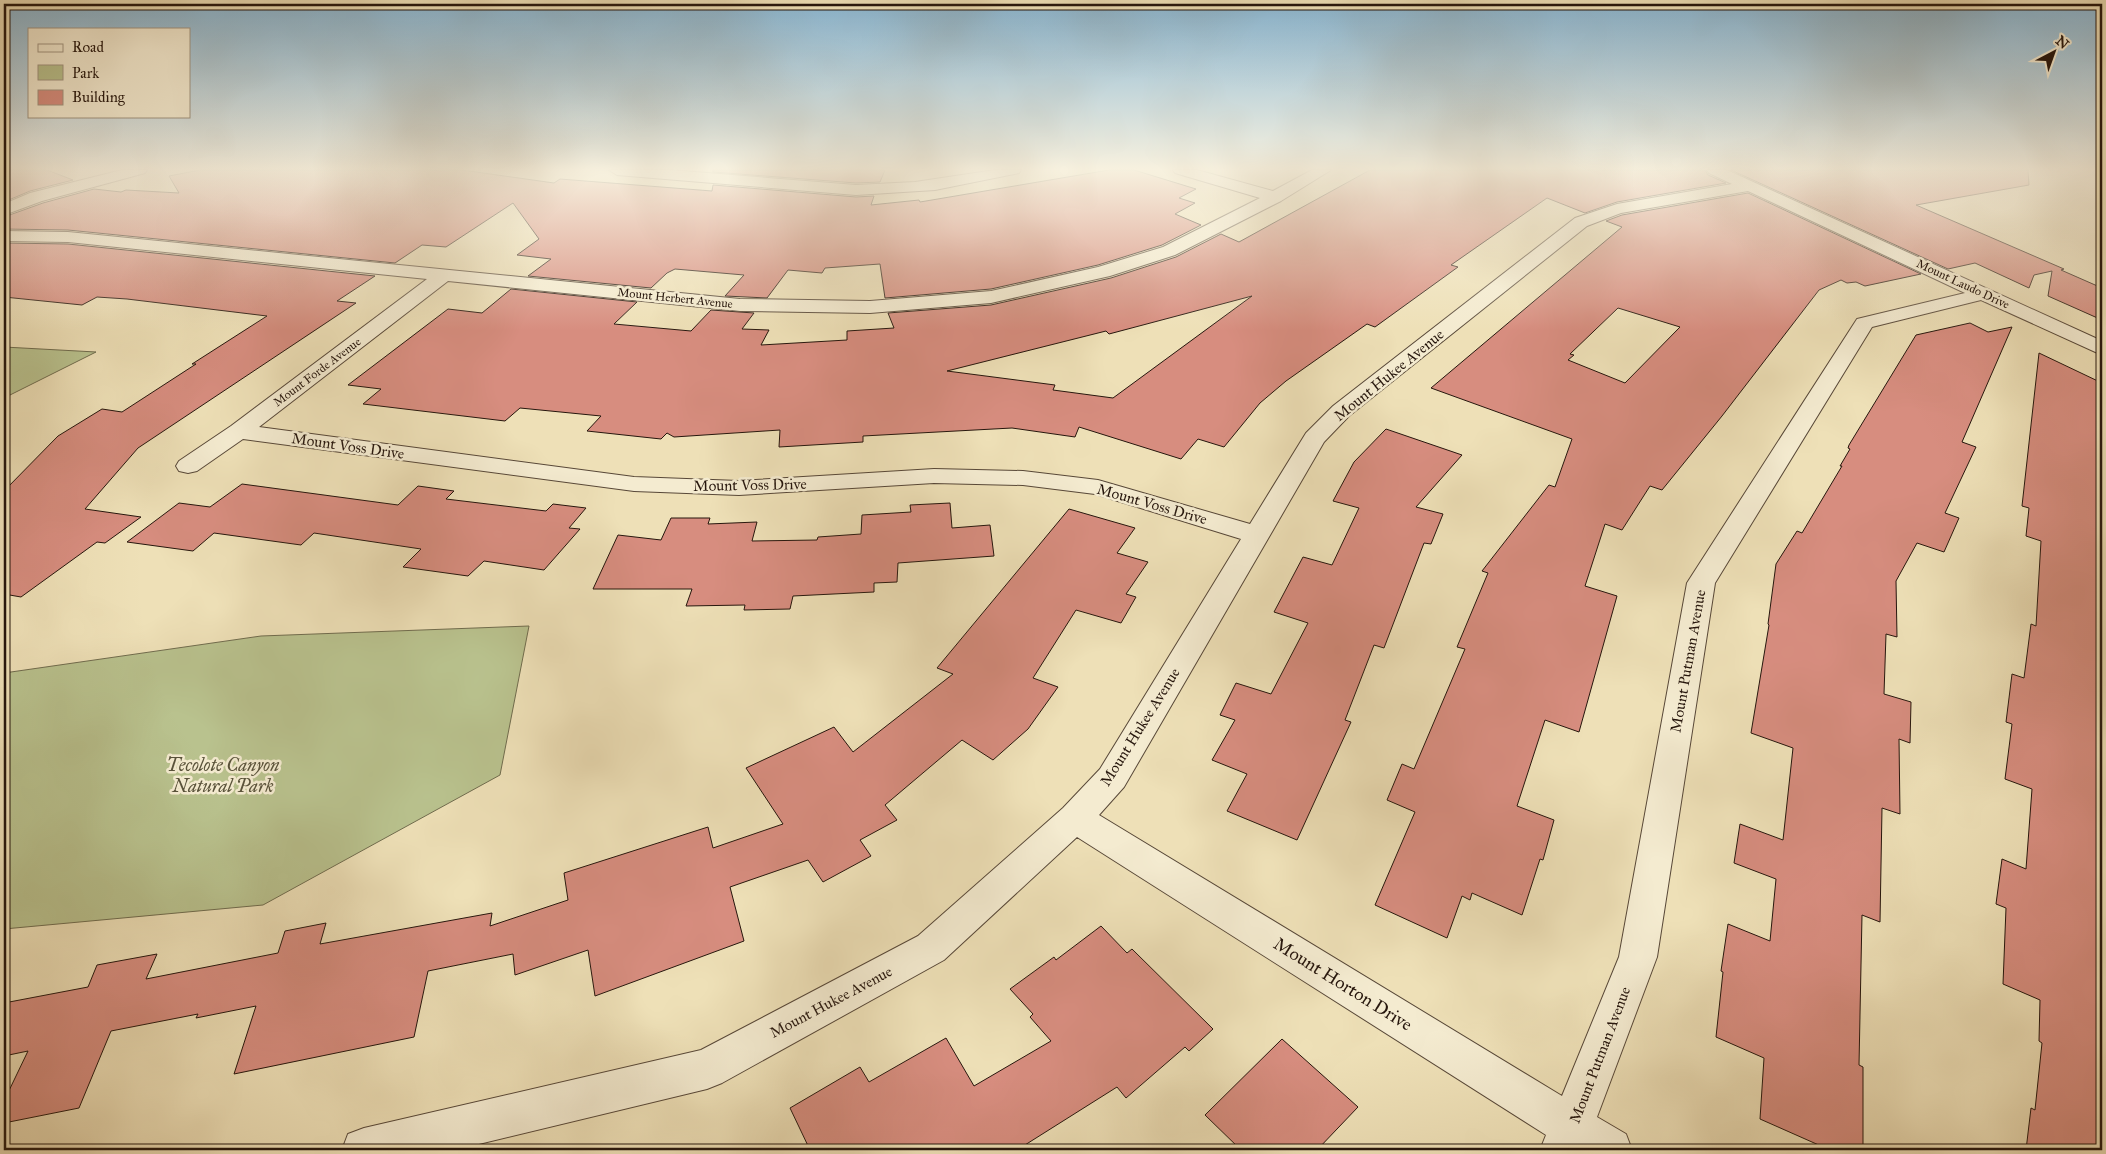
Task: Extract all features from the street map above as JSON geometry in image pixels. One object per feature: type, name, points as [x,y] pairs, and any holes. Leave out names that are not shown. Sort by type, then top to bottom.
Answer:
[{"type":"street","name":"Mount Herbert Avenue","points":[[4,236],[68,238],[740,305],[870,307],[991,297],[1104,272],[1169,250],[1221,224]]},
{"type":"street","name":"Mount Hukee Avenue","points":[[364,1150],[707,1069],[931,948],[1075,818],[1112,778],[1314,438],[1341,411],[1579,224]]},
{"type":"street","name":"Mount Laudo Drive","points":[[1832,224],[2102,349]]},
{"type":"street","name":"Mount Forde Avenue","points":[[188,466],[239,431],[444,275]]},
{"type":"street","name":"Mount Putman Avenue","points":[[1567,1138],[1638,957],[1701,583],[1864,323],[1983,294]]},
{"type":"street","name":"Mount Voss Drive","points":[[239,431],[634,484],[739,488],[934,476],[1023,478],[1098,487],[1257,535]]},
{"type":"street","name":"Mount Horton Drive","points":[[1075,818],[1567,1138],[1610,1150]]},
{"type":"green space","points":[[4,347],[96,352],[4,398]]},
{"type":"green space","name":"Tecolote Canyon Natural Park","points":[[529,626],[500,775],[263,905],[4,929],[4,673],[261,636]]},
{"type":"building","points":[[4,224],[481,224],[446,247],[422,245],[395,263],[68,230],[4,229]]},
{"type":"building","points":[[528,224],[1201,225],[1162,245],[1098,265],[991,289],[885,298],[880,264],[825,268],[822,273],[788,270],[767,298],[725,296],[744,275],[675,269],[667,273],[651,288],[528,276],[551,259],[517,255],[539,239]]},
{"type":"building","points":[[1272,224],[1510,224],[1451,265],[1458,267],[1375,327],[1367,324],[1286,381],[1260,403],[1224,447],[1198,439],[1181,459],[1079,427],[1075,437],[1012,428],[863,436],[863,442],[779,447],[780,430],[674,437],[667,433],[661,439],[587,431],[601,416],[520,408],[505,421],[363,404],[381,389],[348,385],[448,309],[482,313],[511,289],[637,302],[614,324],[691,331],[711,310],[754,313],[742,329],[769,330],[761,345],[847,340],[847,331],[894,328],[888,313],[991,305],[1111,278],[1176,257],[1221,234],[1239,242]],"holes":[[[1252,296],[1113,398],[1053,390],[1055,385],[947,371],[1106,331],[1109,334]]]},
{"type":"building","points":[[1614,224],[1814,224],[1921,274],[1865,286],[1856,282],[1847,283],[1841,280],[1819,290],[1722,416],[1662,490],[1650,486],[1622,530],[1605,524],[1585,586],[1617,596],[1579,732],[1545,720],[1517,806],[1554,820],[1543,860],[1540,859],[1522,915],[1472,893],[1470,900],[1462,896],[1447,938],[1375,905],[1415,812],[1387,800],[1402,764],[1414,769],[1465,649],[1457,647],[1488,573],[1482,571],[1549,485],[1555,487],[1572,439],[1431,388],[1622,227]],"holes":[[[1618,308],[1680,327],[1625,383],[1568,360],[1574,355],[1570,354]]]},
{"type":"building","points":[[1849,224],[1960,224],[2064,269],[2061,270],[2102,288],[2102,320],[2048,296],[2052,271],[2034,275],[2029,288],[1975,263],[1948,269]]},
{"type":"building","points":[[4,243],[68,244],[375,276],[337,301],[356,303],[138,448],[85,509],[141,517],[105,543],[97,542],[21,597],[4,594],[4,491],[58,436],[102,409],[122,412],[267,316],[127,299],[97,297],[82,305],[4,297]]},
{"type":"building","points":[[1970,323],[1988,332],[2012,327],[1962,442],[1976,447],[1945,513],[1959,518],[1944,552],[1917,543],[1896,581],[1897,637],[1886,634],[1884,694],[1911,702],[1910,743],[1899,739],[1900,814],[1882,808],[1880,922],[1862,915],[1859,1065],[1863,1067],[1863,1150],[1830,1150],[1760,1119],[1764,1058],[1716,1037],[1723,972],[1721,971],[1728,924],[1770,941],[1776,879],[1734,863],[1740,824],[1783,840],[1793,748],[1751,733],[1769,625],[1776,564],[1797,531],[1802,533],[1842,466],[1840,466],[1850,449],[1848,448],[1849,445],[1916,335]]},
{"type":"building","points":[[2039,353],[2102,383],[2102,1150],[2026,1150],[2031,1108],[2035,1110],[2042,1043],[2039,1041],[2040,1000],[2003,984],[2006,908],[1996,904],[2002,859],[2026,869],[2032,789],[2005,779],[2012,724],[2006,722],[2012,674],[2024,678],[2031,624],[2036,626],[2041,541],[2026,536],[2029,508],[2022,506]]},
{"type":"building","points":[[1386,429],[1462,455],[1416,507],[1443,514],[1431,544],[1424,543],[1384,648],[1374,645],[1345,720],[1351,722],[1297,840],[1227,811],[1247,774],[1212,760],[1235,720],[1220,715],[1236,683],[1271,694],[1308,623],[1274,612],[1303,557],[1332,565],[1359,508],[1333,501],[1354,462]]},
{"type":"building","points":[[242,484],[398,505],[418,486],[454,491],[446,499],[546,511],[553,504],[586,508],[569,528],[580,529],[544,570],[484,561],[468,576],[403,567],[421,549],[314,533],[301,545],[214,533],[193,551],[127,542],[179,503],[210,507]]},
{"type":"building","points":[[950,503],[952,528],[990,525],[994,556],[898,563],[897,582],[874,583],[874,592],[793,596],[790,609],[744,610],[745,605],[686,606],[692,589],[593,589],[618,535],[661,540],[671,518],[710,518],[708,524],[757,522],[752,541],[817,540],[818,537],[861,534],[862,515],[911,512],[910,505]]},
{"type":"building","points":[[1069,509],[1135,528],[1117,553],[1148,562],[1126,594],[1136,597],[1121,623],[1076,610],[1033,678],[1058,687],[1028,729],[993,760],[962,740],[885,805],[897,820],[860,840],[871,856],[823,882],[808,860],[730,887],[744,941],[595,996],[588,950],[515,975],[513,954],[428,971],[414,1037],[234,1074],[256,1006],[196,1018],[198,1014],[111,1031],[79,1108],[4,1123],[4,1101],[28,1051],[4,1056],[4,1003],[88,987],[97,965],[157,954],[146,979],[278,953],[285,931],[326,923],[320,944],[492,913],[490,926],[568,900],[564,873],[708,827],[713,848],[783,824],[746,768],[834,727],[853,752],[953,674],[937,668]]},
{"type":"building","points":[[1101,926],[1127,953],[1132,949],[1213,1029],[1189,1051],[1185,1047],[1126,1098],[1117,1087],[1017,1150],[810,1150],[790,1108],[860,1067],[869,1082],[946,1038],[974,1086],[1051,1041],[1030,1017],[1033,1014],[1010,989],[1054,957],[1056,960]]},
{"type":"building","points":[[1282,1039],[1358,1107],[1317,1150],[1241,1150],[1205,1115]]}]
